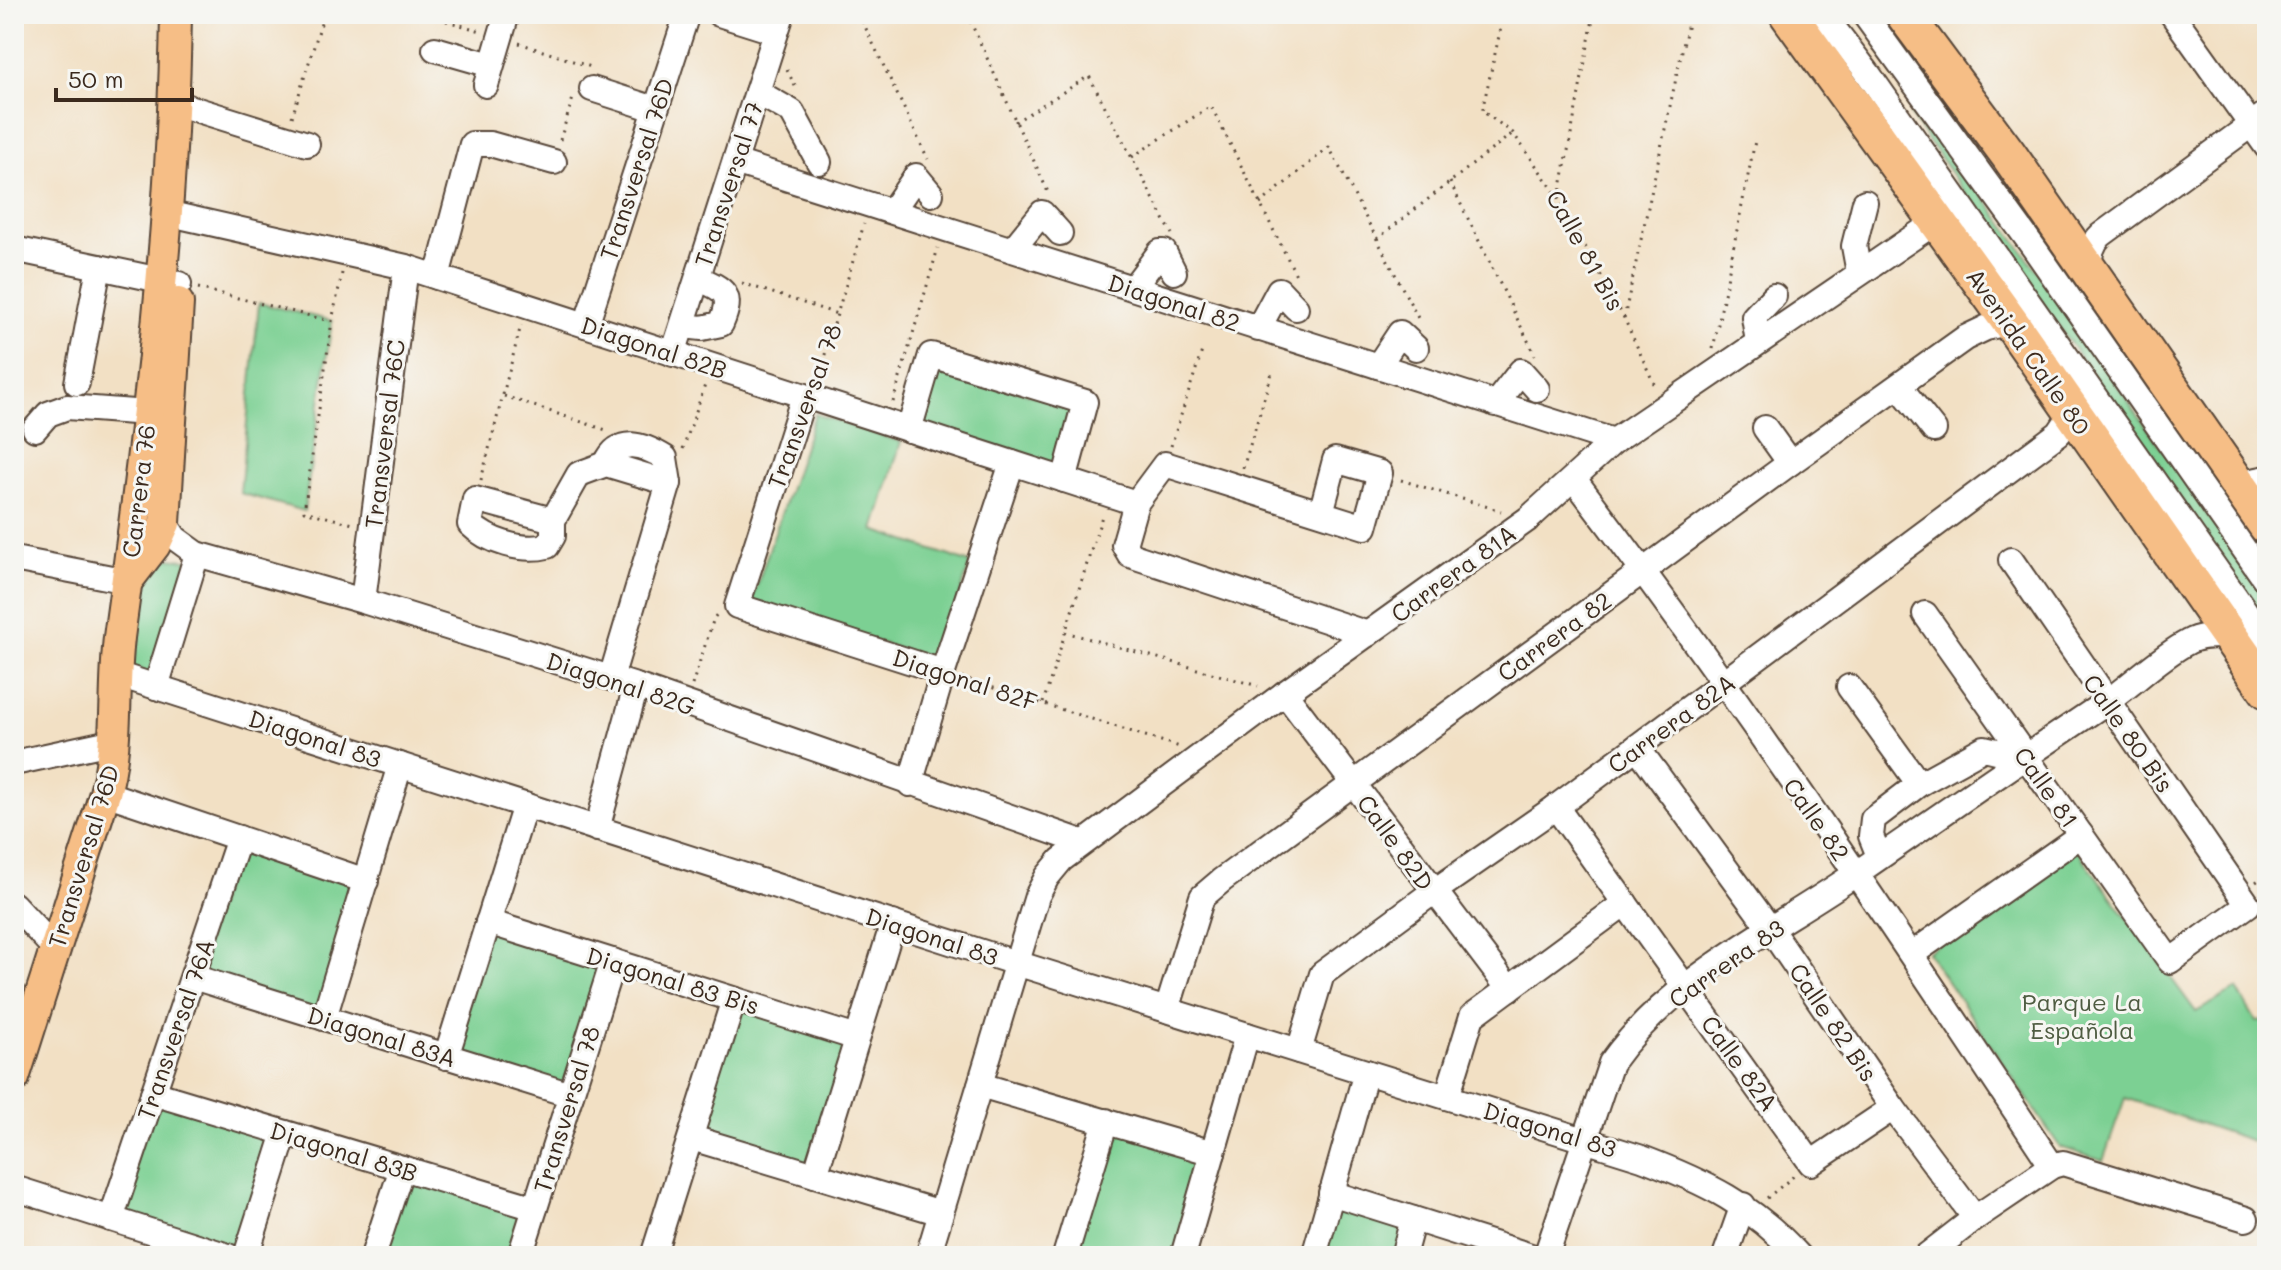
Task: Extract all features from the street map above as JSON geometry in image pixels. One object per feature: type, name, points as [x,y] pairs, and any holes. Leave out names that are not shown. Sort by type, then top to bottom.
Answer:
[{"type":"highway","name":"Avenida Calle 80","points":[[1788,14],[1860,87],[1937,221],[2267,690]]},
{"type":"highway","points":[[1895,22],[1971,102],[2089,269],[2252,481],[2267,526]]},
{"type":"main road","name":"Carrera 76","points":[[127,581],[155,545],[165,523],[177,283],[175,215],[180,105],[176,14]]},
{"type":"main road","name":"Carrera 76","points":[[180,105],[193,14]]},
{"type":"main road","name":"Carrera 76","points":[[127,581],[147,413],[177,283]]},
{"type":"main road","name":"Transversal 76D","points":[[14,1078],[105,793],[115,741],[116,674],[127,581]]},
{"type":"street","name":"Transversal 76D","points":[[586,325],[687,14]]},
{"type":"street","points":[[719,14],[779,23]]},
{"type":"street","points":[[1823,14],[1860,87],[2267,642]]},
{"type":"street","points":[[1864,14],[1895,22],[2034,248],[2267,582]]},
{"type":"street","points":[[2172,14],[2259,119],[2267,147]]},
{"type":"street","points":[[1860,87],[1895,22]]},
{"type":"street","name":"Transversal 77","points":[[673,354],[779,23]]},
{"type":"street","points":[[435,49],[488,75],[504,26]]},
{"type":"street","points":[[587,83],[655,109]]},
{"type":"street","points":[[757,92],[792,112],[819,162]]},
{"type":"street","points":[[180,105],[296,140]]},
{"type":"street","points":[[2089,269],[2091,250],[2101,235],[2259,119]]},
{"type":"street","points":[[437,277],[472,144],[490,144],[554,162]]},
{"type":"street","name":"Diagonal 82","points":[[735,162],[1614,441]]},
{"type":"street","points":[[881,208],[916,176],[931,194]]},
{"type":"street","points":[[1859,273],[1854,246],[1865,202]]},
{"type":"street","points":[[1012,250],[1042,213],[1060,233]]},
{"type":"street","name":"Diagonal 82B","points":[[175,215],[406,267],[1136,503]]},
{"type":"street","name":"Carrera 81A","points":[[928,1256],[1037,896],[1061,860],[1285,693],[1528,519],[1614,441],[1937,221]]},
{"type":"street","points":[[14,249],[64,249],[99,267],[177,283]]},
{"type":"street","points":[[1133,288],[1160,252],[1164,252],[1174,272]]},
{"type":"street","points":[[77,383],[99,267]]},
{"type":"street","name":"Transversal 76C","points":[[363,601],[406,267]]},
{"type":"street","points":[[683,326],[702,328],[721,324],[729,306],[726,295],[719,287],[699,274]]},
{"type":"street","points":[[1258,329],[1279,290],[1299,297]]},
{"type":"street","points":[[1758,342],[1754,317],[1774,296]]},
{"type":"street","name":"Carrera 82","points":[[1167,1010],[1202,897],[1643,570],[1974,332],[2010,322]]},
{"type":"street","points":[[1378,366],[1400,333],[1416,348]]},
{"type":"street","points":[[898,426],[931,355],[1085,402],[1064,480]]},
{"type":"street","points":[[1495,404],[1521,371],[1537,389]]},
{"type":"street","points":[[1899,386],[1934,430]]},
{"type":"street","name":"Transversal 78","points":[[737,606],[804,396]]},
{"type":"street","points":[[35,429],[48,414],[67,407],[147,413]]},
{"type":"street","name":"Carrera 82A","points":[[1299,1051],[1322,974],[1556,807],[2059,433],[2073,412]]},
{"type":"street","points":[[1765,428],[1790,463]]},
{"type":"street","points":[[1321,513],[1335,460],[1380,473],[1365,527],[1165,464],[1136,503],[1124,545],[1130,555],[1368,634]]},
{"type":"street","points":[[910,784],[943,672],[1012,463]]},
{"type":"street","points":[[553,520],[475,499],[470,524],[477,531],[524,548],[547,546],[553,536],[553,520],[579,474],[591,467],[606,464],[669,483],[611,678]]},
{"type":"street","name":"Calle 82","points":[[1574,479],[1643,570],[2057,1164]]},
{"type":"street","name":"Diagonal 82G","points":[[165,523],[175,538],[197,554],[363,601],[636,686],[1082,842]]},
{"type":"street","points":[[156,687],[197,554]]},
{"type":"street","points":[[14,559],[127,581]]},
{"type":"street","name":"Calle 80 Bis","points":[[2011,560],[2248,905],[2170,961]]},
{"type":"street","name":"Diagonal 82F","points":[[737,606],[943,672]]},
{"type":"street","name":"Calle 81","points":[[1925,614],[2018,760],[2081,835],[2170,961]]},
{"type":"street","name":"Carrera 83","points":[[1546,1256],[1611,1063],[1629,1038],[1684,986],[1856,874],[2108,701],[2189,641],[2229,636]]},
{"type":"street","name":"Diagonal 83","points":[[116,674],[1016,963],[1585,1140],[1696,1178],[1747,1208],[1799,1256]]},
{"type":"street","points":[[597,829],[636,686]]},
{"type":"street","points":[[1849,687],[1919,784]]},
{"type":"street","name":"Calle 82D","points":[[1285,693],[1509,989]]},
{"type":"street","points":[[14,763],[115,741]]},
{"type":"street","name":"Calle 82 Bis","points":[[1637,747],[1771,930],[1893,1108],[1975,1218]]},
{"type":"street","points":[[1879,856],[1871,836],[1873,819],[1919,784],[1984,748],[2018,760]]},
{"type":"street","points":[[324,1018],[400,765]]},
{"type":"street","points":[[105,793],[366,881]]},
{"type":"street","points":[[446,1057],[525,805]]},
{"type":"street","name":"Calle 82A","points":[[1556,807],[1811,1163]]},
{"type":"street","points":[[1912,954],[2081,835]]},
{"type":"street","name":"Transversal 76A","points":[[111,1219],[239,838]]},
{"type":"street","points":[[14,903],[65,919]]},
{"type":"street","points":[[14,903],[55,949]]},
{"type":"street","points":[[1447,1097],[1472,1016],[1625,903]]},
{"type":"street","name":"Diagonal 83 Bis","points":[[488,922],[857,1038]]},
{"type":"street","points":[[815,1175],[893,923]]},
{"type":"street","name":"Transversal 78","points":[[520,1256],[613,961]]},
{"type":"street","name":"Diagonal 83A","points":[[193,977],[571,1095]]},
{"type":"street","points":[[655,1255],[734,999]]},
{"type":"street","points":[[1183,1256],[1247,1035]]},
{"type":"street","points":[[1314,1256],[1366,1072]]},
{"type":"street","points":[[980,1085],[1213,1153]]},
{"type":"street","name":"Diagonal 83B","points":[[153,1093],[535,1208]]},
{"type":"street","points":[[1811,1163],[1893,1108]]},
{"type":"street","points":[[1065,1256],[1106,1121]]},
{"type":"street","points":[[246,1256],[285,1133]]},
{"type":"street","points":[[692,1138],[941,1213]]},
{"type":"street","points":[[1933,1255],[1975,1218],[2057,1164],[2246,1219]]},
{"type":"street","points":[[373,1256],[402,1168]]},
{"type":"street","points":[[14,1188],[228,1256]]},
{"type":"street","points":[[1331,1193],[1531,1256]]},
{"type":"street","points":[[1725,1256],[1747,1208]]},
{"type":"street","points":[[1403,1256],[1413,1219]]},
{"type":"path","points":[[296,140],[324,14]]},
{"type":"path","points":[[423,14],[504,26],[587,83],[554,162]]},
{"type":"path","points":[[859,14],[932,166]]},
{"type":"path","points":[[967,14],[1048,191]]},
{"type":"path","name":"Calle 81 Bis","points":[[1504,14],[1482,111],[1513,133],[1559,198],[1624,318],[1664,406]]},
{"type":"path","points":[[1559,198],[1594,14]]},
{"type":"path","points":[[1624,318],[1690,14]]},
{"type":"path","points":[[1015,122],[1089,76],[1173,236]]},
{"type":"path","points":[[1132,157],[1211,106],[1260,204],[1299,297]]},
{"type":"path","points":[[1377,239],[1513,133]]},
{"type":"path","points":[[1707,377],[1755,141]]},
{"type":"path","points":[[1260,204],[1329,147],[1420,322]]},
{"type":"path","points":[[1450,182],[1538,360]]},
{"type":"path","name":"Transversal 78","points":[[804,396],[817,380],[837,314],[881,208]]},
{"type":"path","points":[[898,426],[943,229]]},
{"type":"path","points":[[347,254],[332,321],[304,511],[372,529]]},
{"type":"path","points":[[699,274],[837,314]]},
{"type":"path","points":[[177,283],[332,321]]},
{"type":"path","points":[[475,499],[526,306]]},
{"type":"path","points":[[1165,464],[1202,351]]},
{"type":"path","points":[[681,454],[711,366]]},
{"type":"path","points":[[1238,486],[1272,373]]},
{"type":"path","points":[[504,396],[607,430]]},
{"type":"path","points":[[1380,473],[1528,519]]},
{"type":"path","points":[[1043,703],[1109,494]]},
{"type":"path","points":[[686,704],[714,618],[720,612],[737,606]]},
{"type":"path","points":[[1065,632],[1285,693]]},
{"type":"path","name":"Diagonal 82F","points":[[943,672],[1193,751]]},
{"type":"path","points":[[1747,1208],[1811,1163]]},
{"type":"green space","points":[[1921,109],[2267,600],[2267,623],[1910,115]]},
{"type":"green space","points":[[259,303],[332,321],[304,511],[240,493]]},
{"type":"green space","points":[[936,365],[1076,409],[1060,468],[917,423]]},
{"type":"green space","points":[[815,414],[901,442],[874,530],[970,563],[939,661],[751,603]]},
{"type":"green space","points":[[159,557],[188,560],[152,673],[132,668],[146,584]]},
{"type":"green space","points":[[239,838],[366,881],[324,1018],[193,977]]},
{"type":"green space","name":"Parque La Española","points":[[2077,850],[2196,1012],[2237,989],[2256,1021],[2267,1020],[2267,1123],[2261,1144],[2125,1098],[2103,1161],[2060,1147],[1927,952]]},
{"type":"green space","points":[[488,922],[613,961],[571,1095],[446,1057]]},
{"type":"green space","points":[[734,999],[857,1038],[815,1175],[692,1138]]},
{"type":"green space","points":[[153,1093],[285,1133],[246,1256],[111,1219]]},
{"type":"green space","points":[[1106,1121],[1213,1153],[1183,1256],[1065,1256]]},
{"type":"green space","points":[[402,1168],[535,1208],[520,1256],[373,1256]]},
{"type":"green space","points":[[1331,1193],[1413,1219],[1403,1256],[1314,1256]]}]
